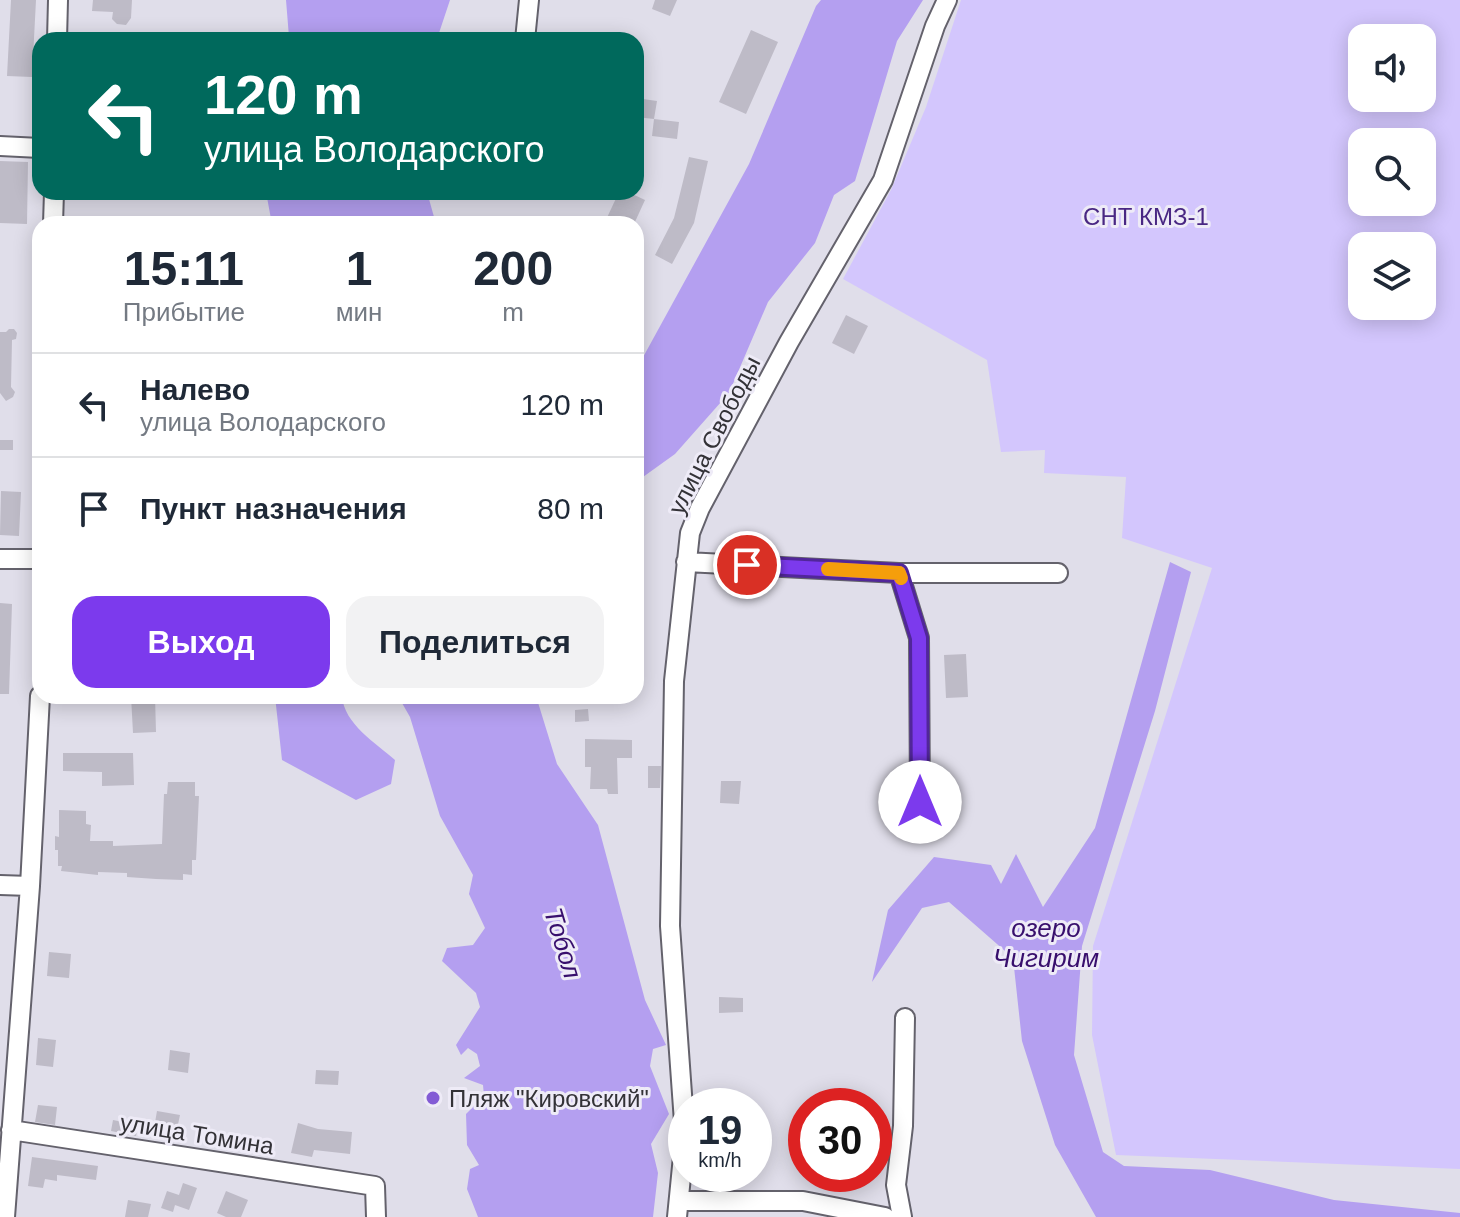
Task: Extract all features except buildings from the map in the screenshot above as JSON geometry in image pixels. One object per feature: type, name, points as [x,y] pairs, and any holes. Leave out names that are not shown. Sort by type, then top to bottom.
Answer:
[{"type":"street","points":[[57,32],[58,0]]},
{"type":"street","points":[[526,32],[529,0]]},
{"type":"street","name":"улица Свободы","points":[[678,1209],[685,1136],[672,989],[670,814],[674,681],[690,533],[700,508],[789,342],[883,180],[935,26],[947,0]]},
{"type":"street","points":[[0,146],[32,148]]},
{"type":"street","points":[[0,559],[32,559]]},
{"type":"street","points":[[686,562],[899,573],[1058,573]]},
{"type":"street","points":[[899,573],[919,638],[920,802]]},
{"type":"street","points":[[5,1217],[30,886],[40,704]]},
{"type":"street","points":[[0,885],[30,886]]},
{"type":"street","points":[[902,1217],[896,1185],[903,1126],[905,1018]]},
{"type":"street","name":"улица Томина","points":[[11,1130],[375,1186],[376,1217]]},
{"type":"street","points":[[678,1209],[803,1201],[885,1217]]},
{"type":"green space","name":"СНТ КМЗ-1","points":[[961,0],[1460,0],[1460,1169],[1116,1155],[1092,1035],[1093,946],[1212,568],[1122,538],[1126,477],[1044,473],[1045,450],[1001,452],[987,360],[843,279],[891,190],[926,107]]},
{"type":"water","points":[[286,0],[450,0],[439,32],[289,32]]},
{"type":"water","points":[[821,0],[923,0],[897,41],[855,181],[834,195],[815,243],[768,302],[729,393],[675,454],[644,476],[644,355],[749,164]]},
{"type":"water","points":[[267,200],[429,200],[434,216],[270,216]]},
{"type":"water","name":"озеро Чигирим","points":[[1170,562],[1191,572],[1155,711],[1082,946],[1074,1055],[1103,1152],[1124,1166],[1210,1170],[1334,1200],[1460,1213],[1460,1217],[1096,1217],[1055,1145],[1022,1041],[1013,958],[949,902],[922,908],[872,982],[888,910],[934,857],[991,865],[1001,884],[1016,854],[1043,907],[1095,828]]},
{"type":"water","points":[[276,704],[344,704],[355,724],[395,760],[391,784],[356,800],[282,760]]},
{"type":"water","name":"Тобол","points":[[403,704],[538,704],[557,764],[598,825],[645,1000],[666,1045],[653,1049],[650,1066],[668,1111],[651,1144],[658,1173],[653,1217],[478,1217],[467,1189],[470,1169],[479,1165],[467,1145],[466,1114],[484,1096],[483,1085],[464,1078],[480,1066],[477,1054],[468,1048],[461,1055],[456,1045],[480,1007],[476,993],[442,961],[447,948],[473,945],[485,928],[469,894],[473,875],[440,816],[410,717]]},
{"type":"slow traffic","points":[[828,569],[899,573],[901,578]]},
{"type":"place","name":"Пляж \"Кировский\"","points":[[433,1098]]},
{"type":"route","points":[[747,565],[899,573],[919,638],[920,802]]}]
